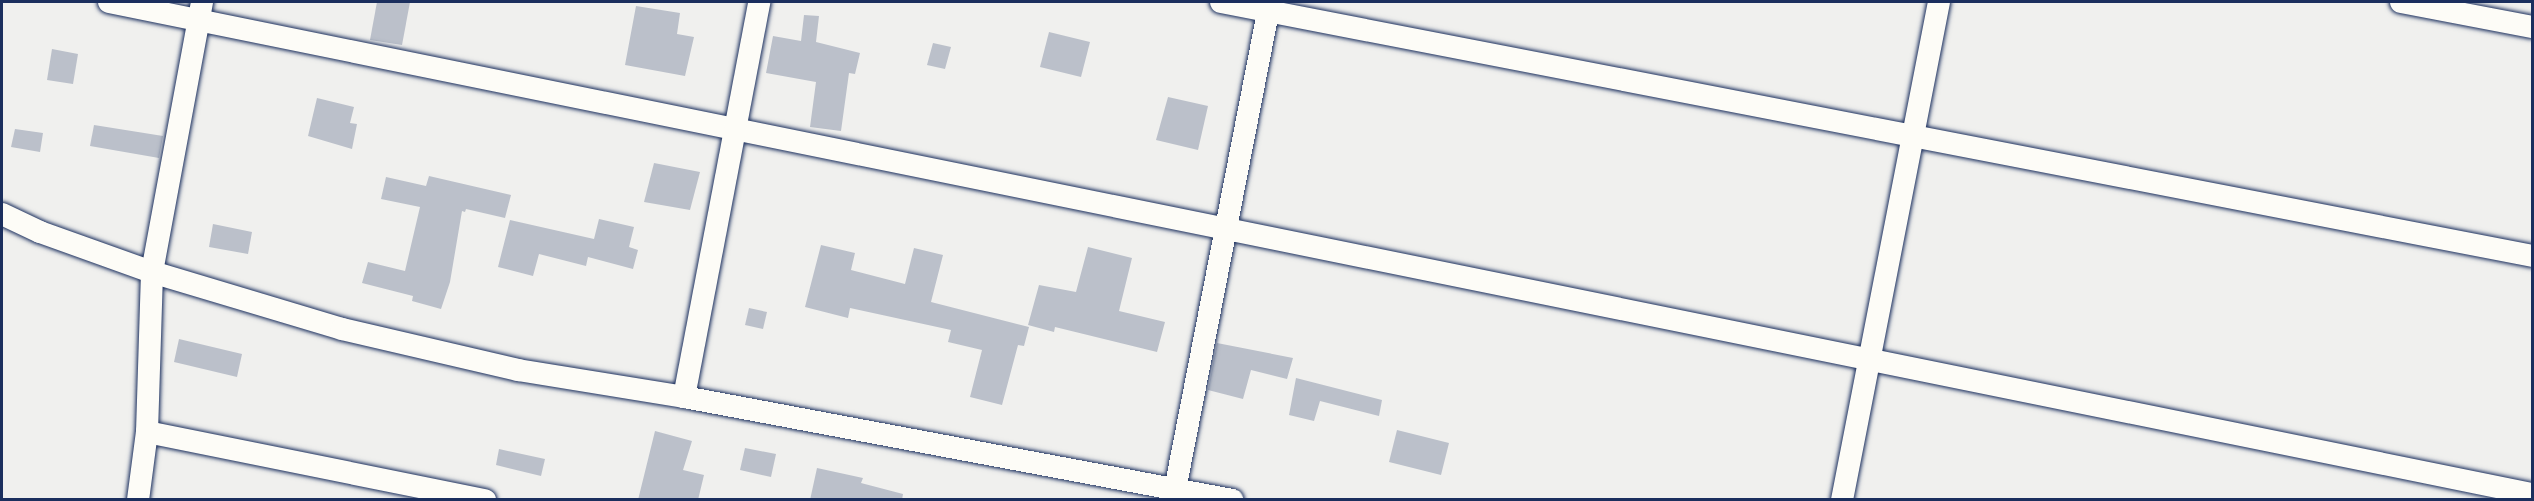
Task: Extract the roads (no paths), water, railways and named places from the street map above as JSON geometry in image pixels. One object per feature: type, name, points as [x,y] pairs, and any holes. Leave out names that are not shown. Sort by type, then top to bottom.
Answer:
[{"type":"street","points":[[109,2],[200,10],[735,129],[2532,494]]},
{"type":"street","points":[[684,397],[759,2]]},
{"type":"street","points":[[1221,2],[1269,6],[1912,136],[2532,256]]},
{"type":"street","points":[[1842,500],[1939,2]]},
{"type":"street","points":[[2401,2],[2532,27]]},
{"type":"street","points":[[1174,494],[1269,6]]},
{"type":"street","points":[[138,500],[147,432],[152,272],[200,10]]},
{"type":"street","points":[[2,214],[40,231],[152,272],[342,329],[518,370],[684,397],[1174,494],[1232,500]]},
{"type":"street","points":[[147,432],[485,500]]}]
